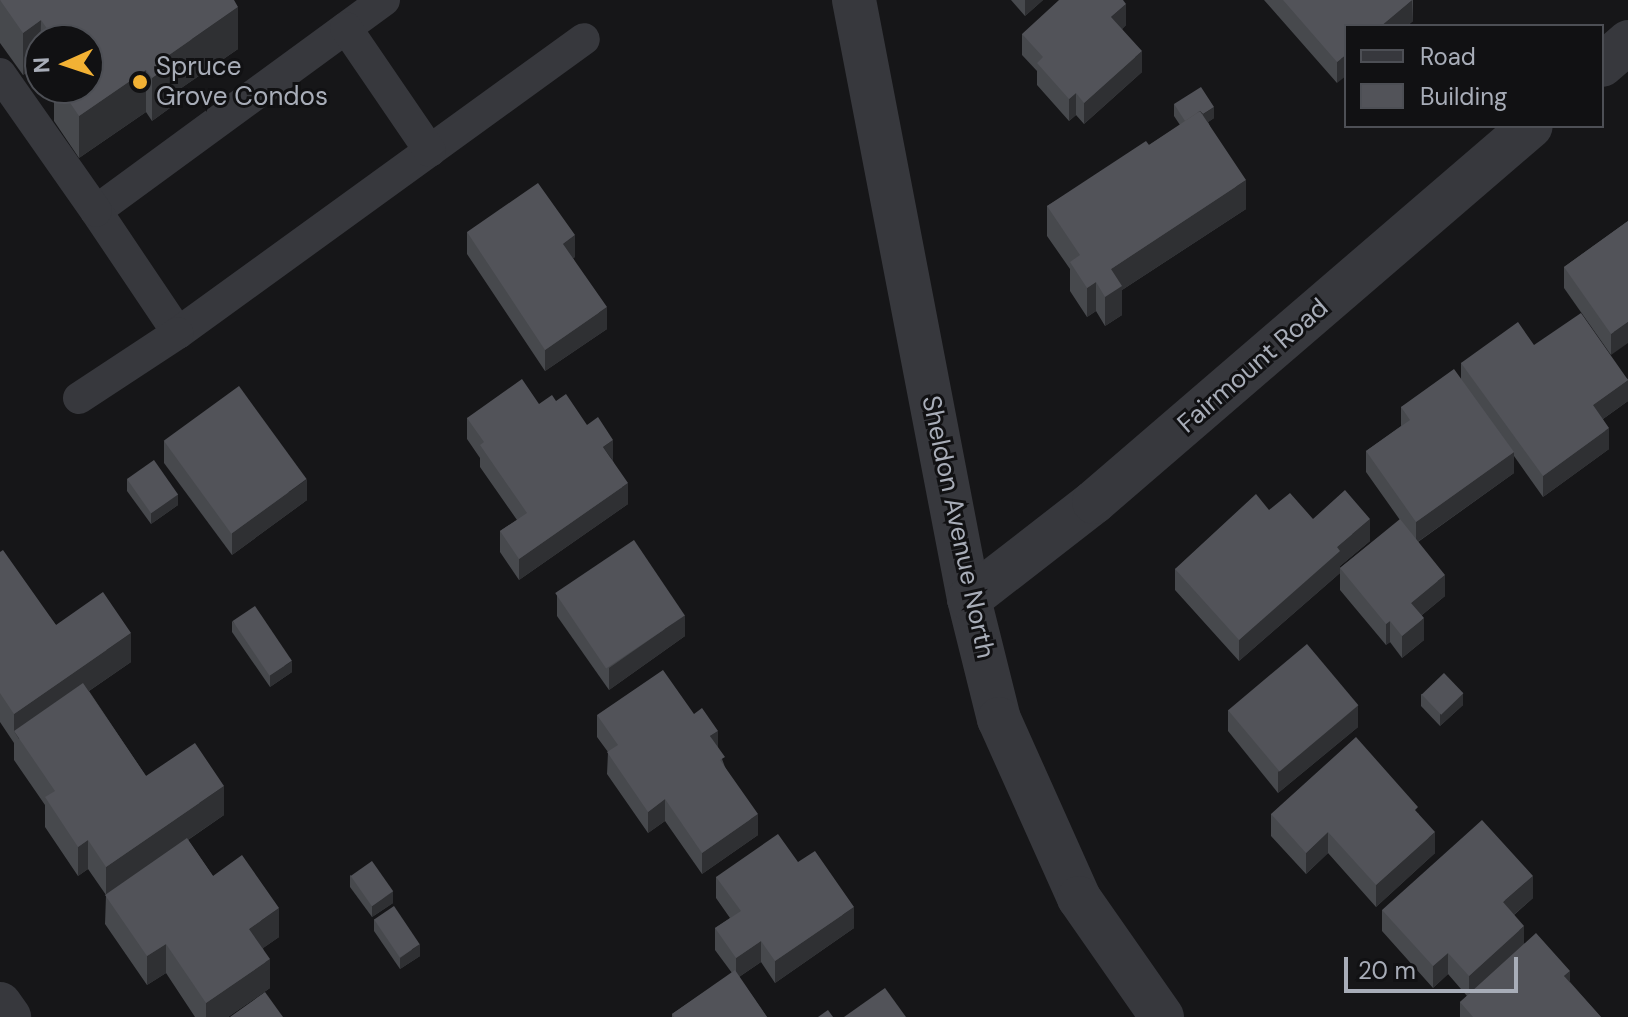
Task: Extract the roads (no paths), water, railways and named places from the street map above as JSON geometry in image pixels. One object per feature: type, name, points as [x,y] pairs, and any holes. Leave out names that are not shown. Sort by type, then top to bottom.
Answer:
[{"type":"street","name":"Sheldon Avenue North","points":[[854,0],[969,599],[999,719],[1079,898],[1162,1017]]},
{"type":"street","points":[[1604,63],[1628,42]]},
{"type":"street","name":"Fairmount Road","points":[[969,599],[1094,502],[1529,128]]},
{"type":"street","points":[[0,1004],[9,1017]]},
{"type":"lane","points":[[96,211],[384,0]]},
{"type":"lane","points":[[346,28],[430,151]]},
{"type":"lane","points":[[79,398],[178,333],[584,39]]},
{"type":"lane","points":[[0,74],[178,333]]},
{"type":"place","name":"Spruce Grove Condos","points":[[140,82]]}]
